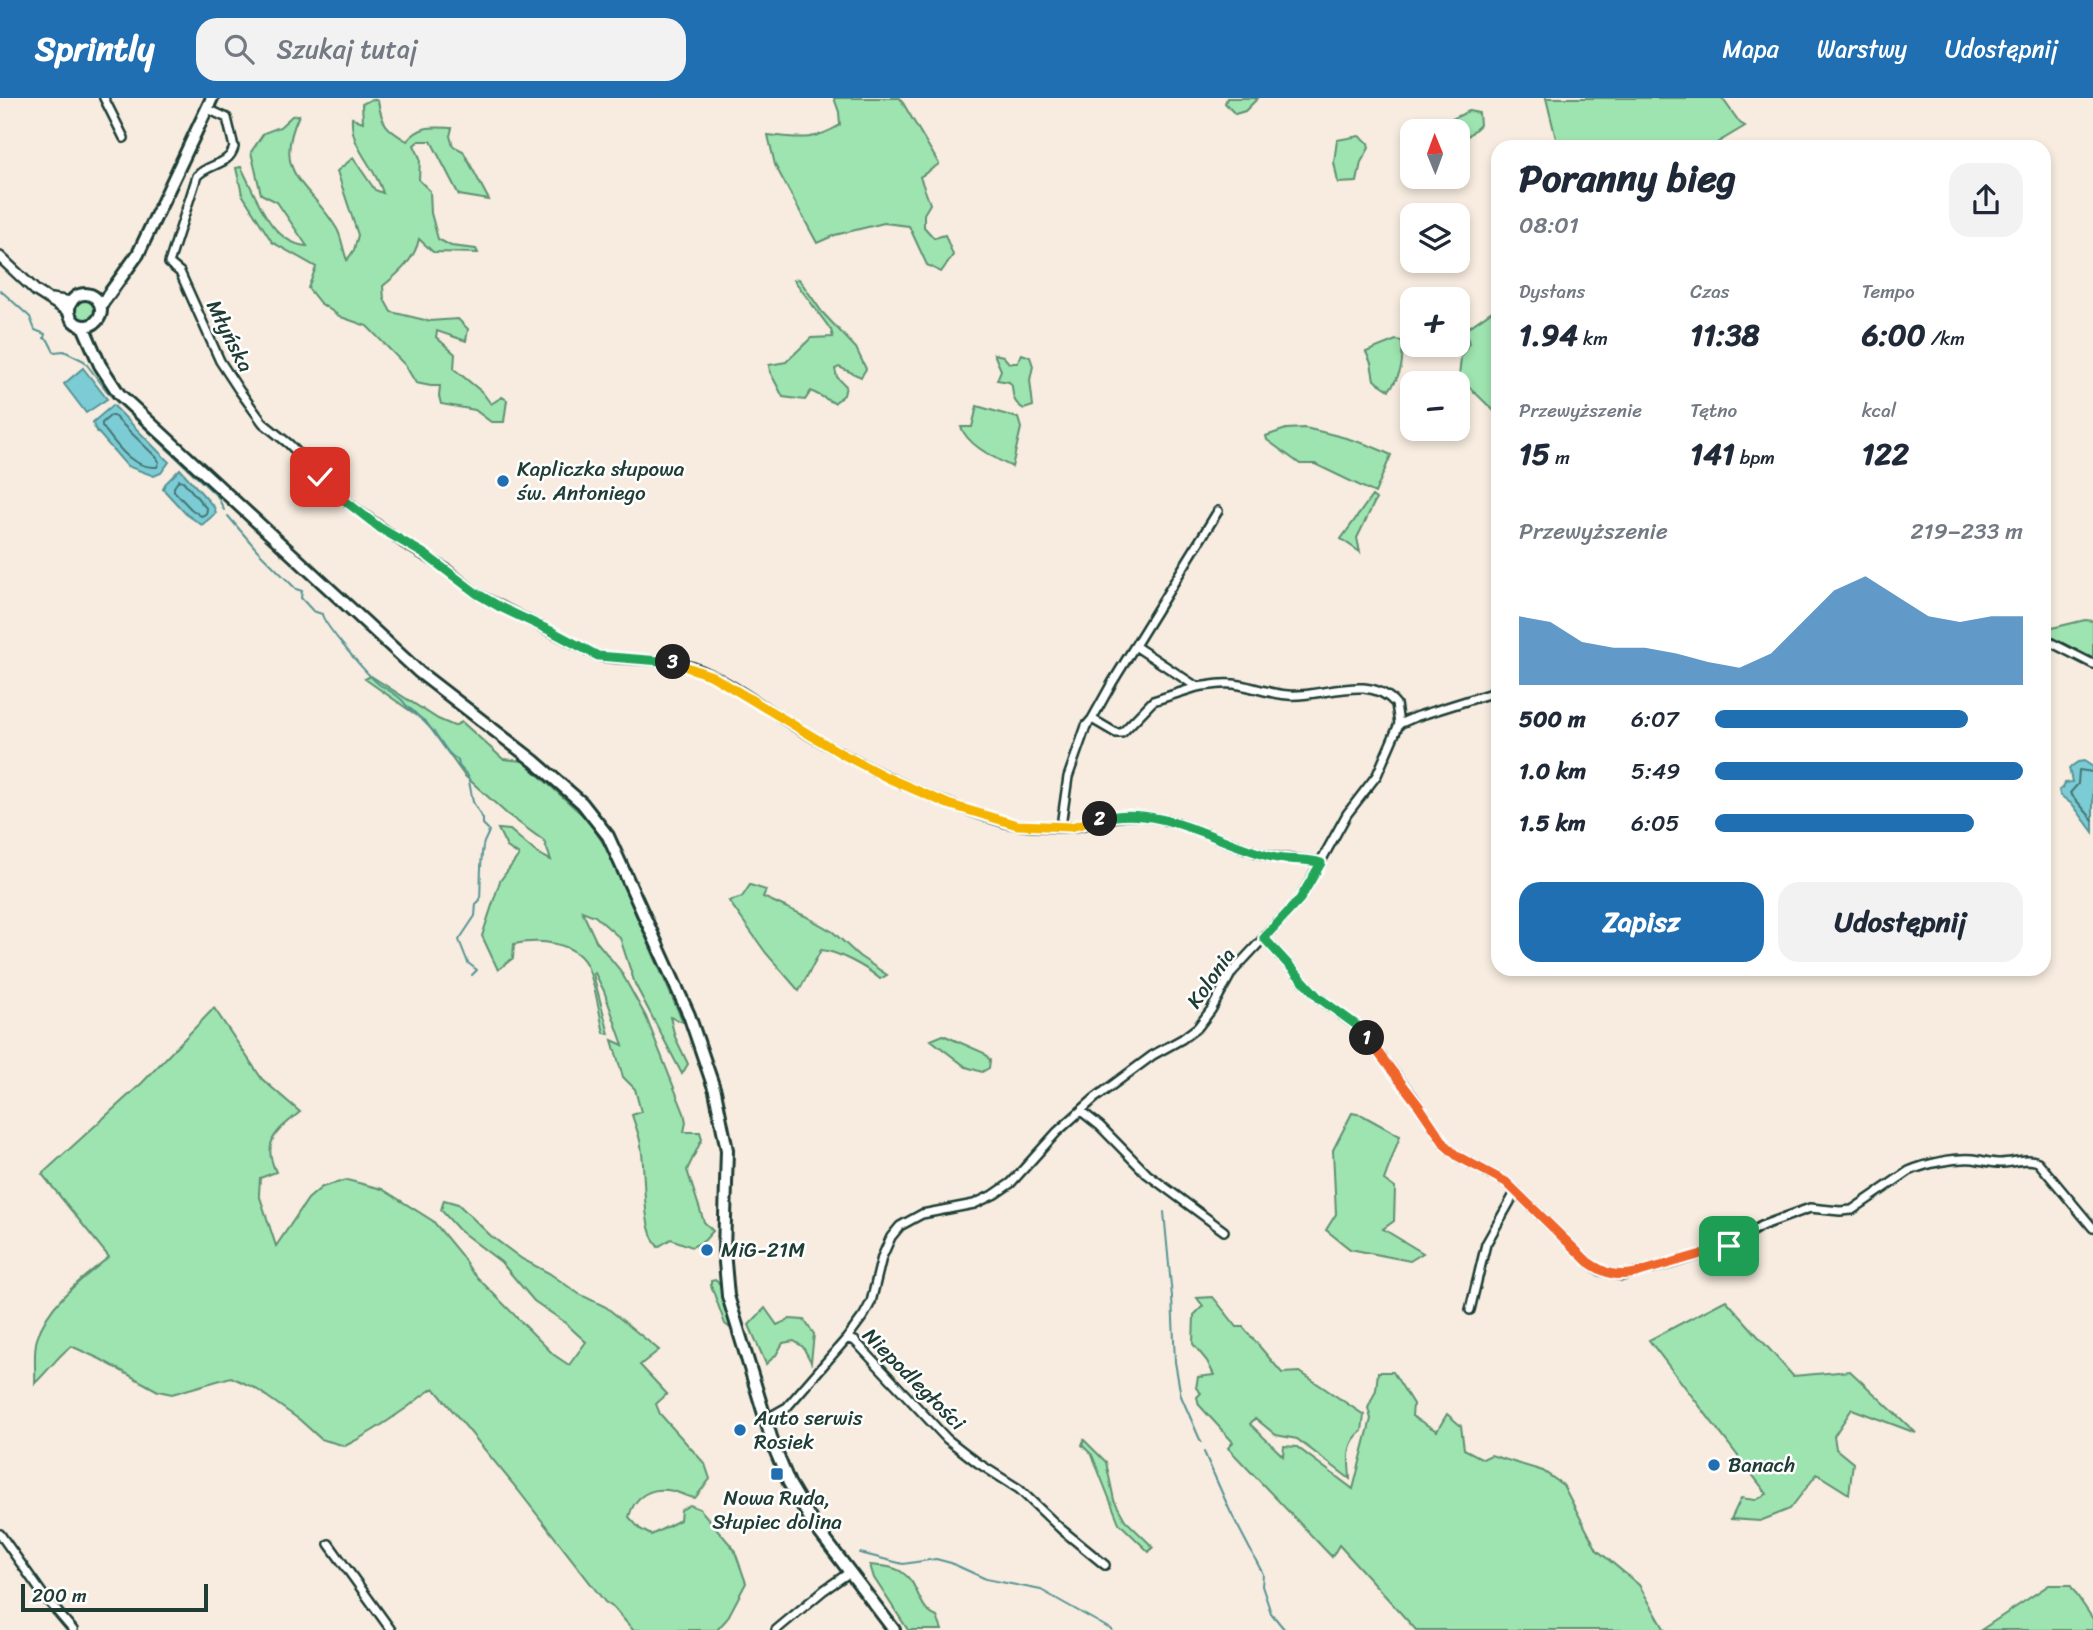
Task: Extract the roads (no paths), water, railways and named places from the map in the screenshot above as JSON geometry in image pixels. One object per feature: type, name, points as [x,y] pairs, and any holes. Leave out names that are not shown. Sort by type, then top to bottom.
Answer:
[{"type":"main road","points":[[97,301],[113,287],[138,254],[210,104]]},
{"type":"main road","points":[[94,346],[95,323],[101,315],[97,301],[84,294],[70,307],[75,323],[83,326],[95,323]]},
{"type":"main road","points":[[83,326],[100,365],[119,394],[419,672],[534,761],[574,796],[608,835],[690,1015],[720,1106],[727,1150],[724,1251],[728,1296],[774,1447],[789,1483],[814,1525],[894,1630]]},
{"type":"street","points":[[104,98],[124,138]]},
{"type":"street","name":"Młyńska","points":[[210,104],[227,118],[233,138],[233,151],[227,160],[205,169],[197,176],[169,264],[180,272],[220,362],[263,423],[289,444],[344,500],[380,528],[426,555],[488,600],[579,648],[614,659],[662,660],[694,668],[751,698],[842,754],[937,799],[1007,823],[1061,826],[1082,825],[1119,816],[1144,817],[1167,821],[1275,858],[1321,863]]},
{"type":"street","points":[[0,257],[46,298],[70,307]]},
{"type":"street","points":[[1061,826],[1068,777],[1086,726],[1218,511]]},
{"type":"street","points":[[2051,643],[2093,664]]},
{"type":"street","points":[[1135,646],[1197,688]]},
{"type":"street","points":[[1092,719],[1116,733],[1122,733],[1153,701],[1219,684],[1238,684],[1289,696],[1348,688],[1369,689],[1381,692],[1396,704],[1399,724],[1491,693]]},
{"type":"street","name":"Kolonia","points":[[1031,1161],[1081,1111],[1143,1062],[1198,1027],[1232,972],[1300,899],[1347,814],[1377,775],[1399,724]]},
{"type":"street","points":[[1264,938],[1319,998],[1359,1027],[1413,1097],[1446,1146],[1457,1156],[1506,1182],[1588,1262],[1601,1271],[1622,1276],[1670,1264],[1729,1246],[1760,1226],[1810,1208],[1852,1210],[1918,1167],[1973,1159],[1998,1163],[2032,1160],[2038,1162],[2093,1228]]},
{"type":"street","points":[[1081,1111],[1100,1126],[1147,1174],[1224,1231]]},
{"type":"street","name":"Niepodległości","points":[[1031,1161],[995,1194],[974,1204],[922,1214],[900,1226],[891,1237],[882,1257],[871,1302],[847,1338],[855,1341],[960,1450],[1019,1489],[1060,1529],[1105,1565]]},
{"type":"street","points":[[1470,1310],[1486,1244],[1516,1191]]},
{"type":"street","points":[[766,1419],[787,1407],[847,1338]]},
{"type":"street","points":[[0,1534],[44,1596],[73,1630]]},
{"type":"street","points":[[328,1544],[391,1630]]},
{"type":"street","points":[[776,1630],[850,1572]]},
{"type":"water","points":[[83,368],[107,399],[86,413],[64,384]]},
{"type":"water","points":[[113,405],[169,462],[161,473],[154,476],[127,466],[95,429],[93,422]]},
{"type":"water","points":[[180,469],[214,507],[216,513],[202,525],[186,514],[163,489]]},
{"type":"water","points":[[2084,761],[2093,767],[2093,832],[2073,805],[2060,795],[2059,790],[2065,783],[2072,782],[2069,768]]},
{"type":"waterway","points":[[0,290],[30,317],[35,330],[45,334],[44,338],[54,352],[64,351],[84,361],[110,395],[218,497],[224,510]]},
{"type":"waterway","points":[[228,516],[257,550],[296,589],[302,591],[301,598],[313,611],[322,614],[338,639],[367,672],[380,685],[400,698],[430,728],[468,776],[473,802],[483,824],[489,830],[482,853],[480,900],[476,904],[475,916],[459,940],[468,963],[477,970],[472,975]]},
{"type":"waterway","points":[[1164,1212],[1175,1362],[1181,1396],[1201,1442]]},
{"type":"waterway","points":[[1204,1452],[1230,1511],[1263,1574],[1262,1586],[1271,1613],[1285,1630]]},
{"type":"waterway","points":[[860,1553],[903,1564],[936,1559],[986,1579],[1041,1590],[1112,1630]]},
{"type":"place","name":"Kapliczka słupowa św. Antoniego","points":[[503,481]]},
{"type":"place","name":"MiG-21M","points":[[707,1250]]},
{"type":"place","name":"Auto serwis Rosiek","points":[[740,1430]]},
{"type":"place","name":"Banach","points":[[1714,1465]]},
{"type":"place","name":"Nowa Ruda, Słupiec dolina","points":[[777,1474]]}]
